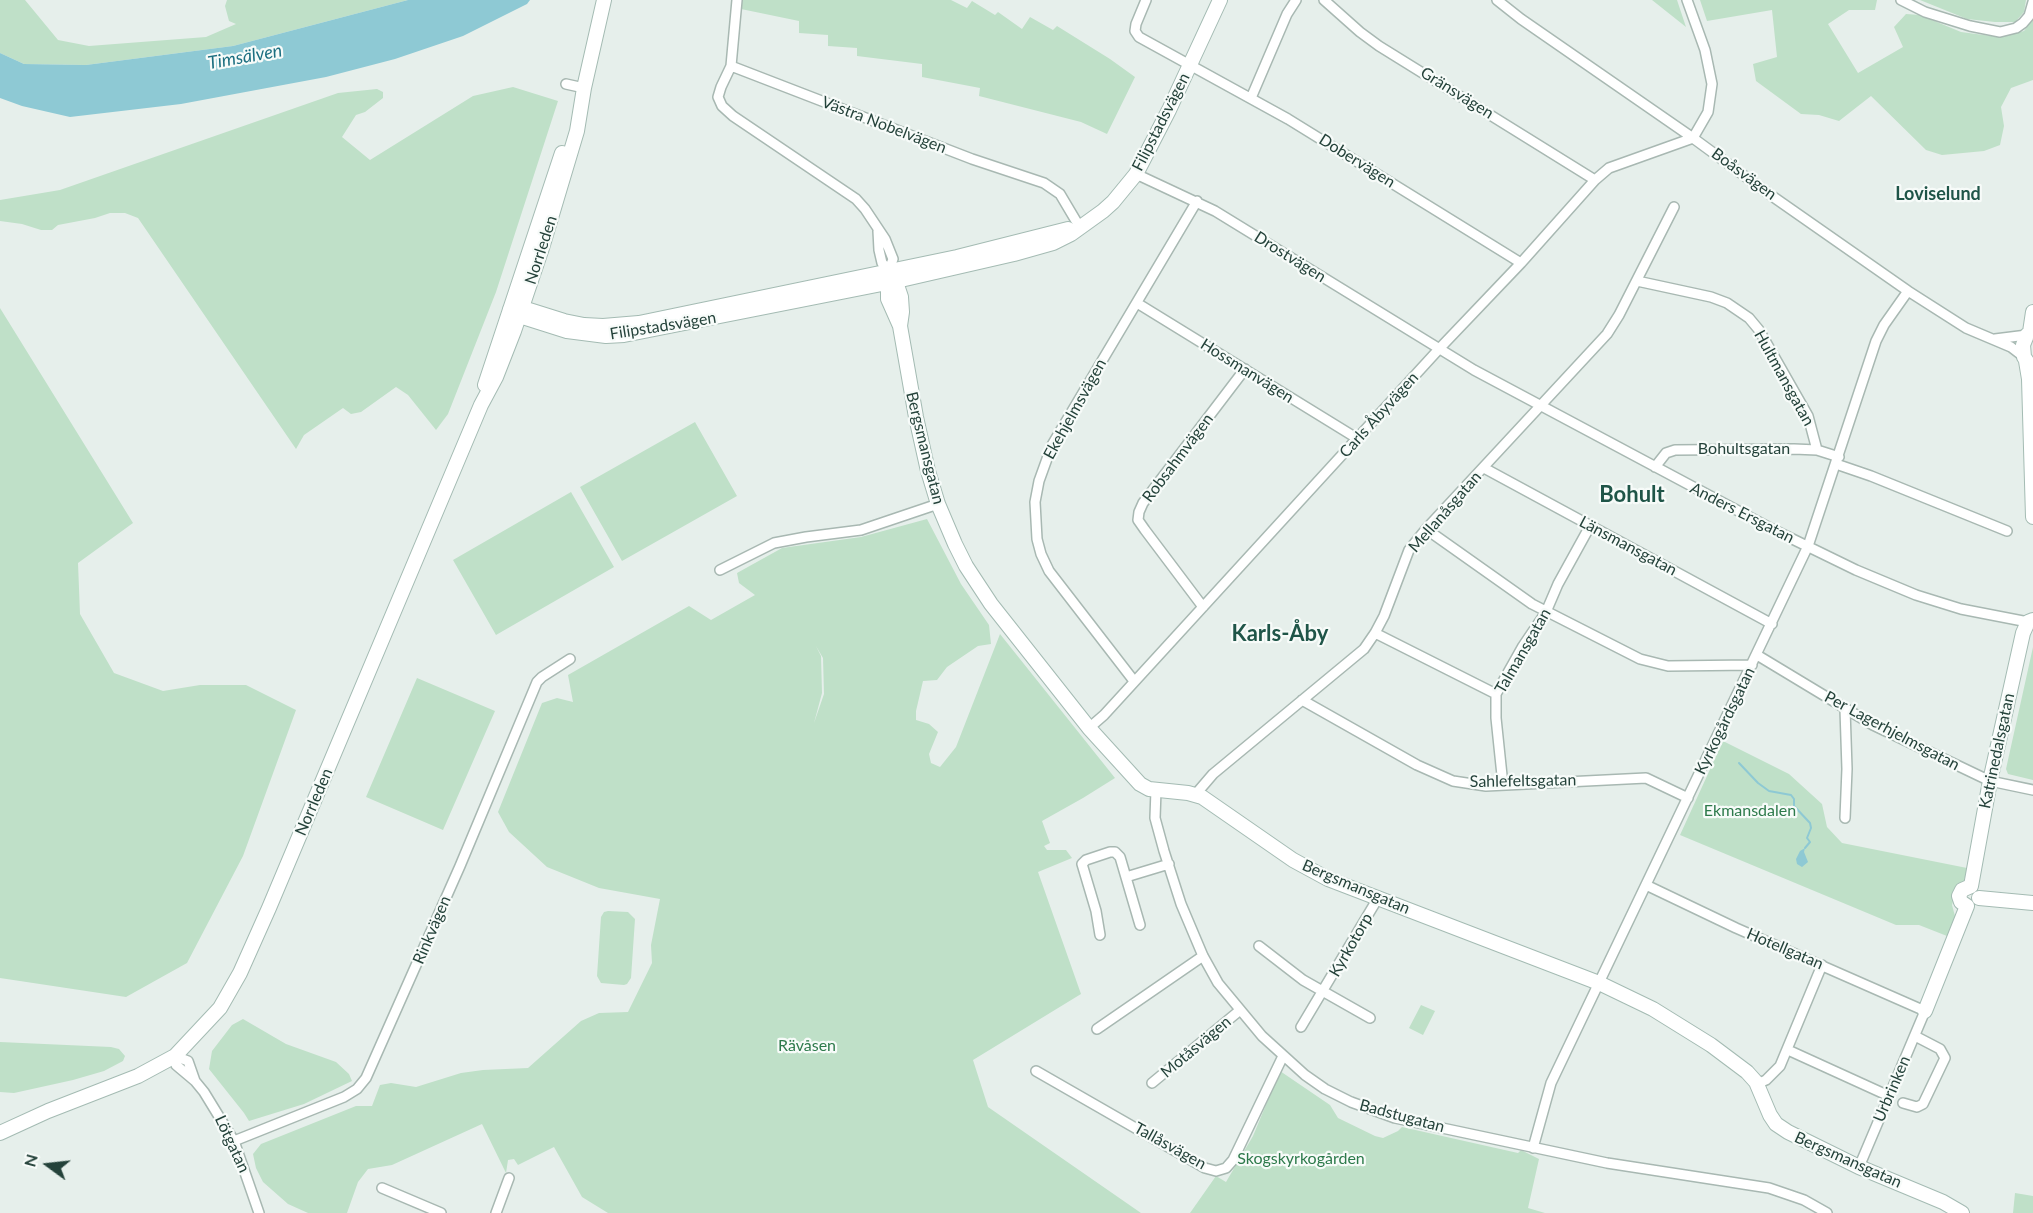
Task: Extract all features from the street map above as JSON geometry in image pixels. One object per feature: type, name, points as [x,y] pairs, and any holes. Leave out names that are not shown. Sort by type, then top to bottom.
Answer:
[{"type":"street","name":"Norrleden","points":[[0,1132],[138,1076],[175,1056],[220,1008],[249,956],[481,405],[496,377],[516,310],[578,131],[584,88],[604,0]]},
{"type":"street","points":[[731,66],[736,0]]},
{"type":"street","name":"Dobervägen","points":[[1146,0],[1135,31],[1139,37],[1191,64],[1334,146],[1521,263]]},
{"type":"street","name":"Filipstadsvägen","points":[[516,310],[529,310],[584,325],[621,326],[1043,246],[1071,234],[1113,202],[1136,174],[1220,0]]},
{"type":"street","points":[[1251,98],[1287,14],[1296,0]]},
{"type":"street","name":"Gränsvägen","points":[[1324,0],[1360,32],[1379,45],[1595,180]]},
{"type":"street","name":"Boåsvägen","points":[[1497,0],[1908,291],[1966,328],[2011,347],[2028,362]]},
{"type":"street","points":[[1687,0],[1705,50],[1712,84],[1708,112],[1693,138]]},
{"type":"street","points":[[1901,0],[1925,12],[1970,26],[2000,32],[2016,28],[2023,23],[2029,16],[2033,2]]},
{"type":"street","name":"Västra Nobelvägen","points":[[731,66],[972,159],[1044,183],[1060,194],[1079,226]]},
{"type":"street","name":"Bergsmansgatan","points":[[731,66],[718,97],[722,106],[733,116],[856,199],[866,209],[885,239],[893,259],[888,299],[900,326],[916,417],[938,504],[955,544],[978,585],[1040,667],[1089,728],[1140,784],[1149,789],[1195,795],[1209,801],[1309,870],[1622,992],[1681,1025],[1733,1060],[1757,1084],[1776,1124],[1788,1132],[1859,1167],[1943,1202],[1962,1213]]},
{"type":"street","points":[[566,84],[584,88]]},
{"type":"street","name":"Carls Åbyvägen","points":[[1089,728],[1104,715],[1595,180],[1608,168],[1693,138]]},
{"type":"street","name":"Drostvägen","points":[[1136,174],[1197,201],[1237,224],[1439,349]]},
{"type":"street","name":"Ekehjelmsvägen","points":[[1134,681],[1048,571],[1037,539],[1035,502],[1038,481],[1052,445],[1197,201]]},
{"type":"street","name":"Mellanåsgatan","points":[[1195,795],[1213,774],[1353,659],[1375,633],[1409,550],[1607,334],[1637,281],[1674,207]]},
{"type":"street","name":"Hultmansgatan","points":[[1637,281],[1711,297],[1727,303],[1749,318],[1759,330],[1808,416],[1817,450]]},
{"type":"street","name":"Kyrkogårdsgatan","points":[[1533,1149],[1551,1083],[1808,546],[1876,341],[1884,325],[1908,291]]},
{"type":"street","name":"Hossmanvägen","points":[[1137,303],[1358,439]]},
{"type":"street","points":[[2033,312],[2030,332],[2023,345],[2028,362],[2031,396],[2033,517]]},
{"type":"street","name":"Boåsvägen","points":[[1995,339],[2030,332]]},
{"type":"street","name":"Anders Ersgatan","points":[[1439,349],[1655,467],[1880,581],[1939,603],[2031,621]]},
{"type":"street","name":"Robsahmvägen","points":[[1203,607],[1138,520],[1138,512],[1245,369]]},
{"type":"street","name":"Bohultsgatan","points":[[1655,467],[1666,453],[1675,450],[1817,450],[1871,476],[2007,531]]},
{"type":"street","name":"Länsmansgatan","points":[[1484,468],[1772,624]]},
{"type":"street","points":[[720,570],[774,543],[861,530],[938,504]]},
{"type":"street","name":"Talmansgatan","points":[[1503,785],[1495,711],[1496,694],[1523,646],[1546,612],[1558,584],[1590,526]]},
{"type":"street","points":[[1426,529],[1532,604],[1622,651],[1653,663],[1685,667],[1752,665]]},
{"type":"street","name":"Katrinedalsgatan","points":[[1971,886],[1990,781],[2023,633],[2031,621]]},
{"type":"street","points":[[1375,633],[1496,694]]},
{"type":"street","name":"Per Lagerhjelmsgatan","points":[[1757,655],[1873,725],[1990,781],[2033,790]]},
{"type":"street","name":"Rinkvägen","points":[[234,1141],[344,1097],[357,1089],[366,1078],[537,682],[570,659]]},
{"type":"street","name":"Sahlefeltsgatan","points":[[1302,700],[1438,776],[1471,784],[1503,785],[1646,778],[1688,798]]},
{"type":"street","points":[[1845,709],[1847,769],[1845,818]]},
{"type":"street","name":"Badstugatan","points":[[1156,790],[1155,818],[1181,904],[1203,956],[1218,983],[1239,1011],[1283,1056],[1325,1089],[1351,1102],[1395,1118],[1607,1163],[1769,1188],[1804,1200],[1827,1213]]},
{"type":"street","points":[[1100,935],[1096,911],[1082,864],[1086,860],[1110,852],[1115,852],[1120,857],[1140,925]]},
{"type":"street","points":[[1126,877],[1169,864]]},
{"type":"street","name":"Hotellgatan","points":[[1646,885],[1736,928],[1925,1011]]},
{"type":"street","points":[[1971,886],[1977,889],[1980,898],[1976,904],[1966,906],[1961,902],[1959,896],[1962,890],[1971,886]]},
{"type":"street","name":"Kyrkotorp","points":[[1301,1027],[1324,992],[1378,898]]},
{"type":"street","points":[[1980,898],[2033,903]]},
{"type":"street","points":[[1925,1011],[1966,906]]},
{"type":"street","name":"Kyrkotorp","points":[[1259,946],[1286,968],[1370,1018]]},
{"type":"street","points":[[1097,1029],[1203,956]]},
{"type":"street","points":[[1757,1084],[1776,1072],[1788,1050],[1822,965]]},
{"type":"street","name":"Motåsvägen","points":[[1152,1083],[1239,1011]]},
{"type":"street","name":"Urbrinken","points":[[1859,1167],[1925,1011]]},
{"type":"street","points":[[1903,1103],[1917,1107],[1923,1104],[1945,1058],[1940,1049],[1914,1036]]},
{"type":"street","points":[[1788,1050],[1889,1096]]},
{"type":"street","name":"Lötgatan","points":[[175,1056],[188,1060],[195,1081],[223,1120],[234,1141],[259,1213]]},
{"type":"street","name":"Tallåsvägen","points":[[1036,1071],[1205,1168],[1215,1171],[1226,1168],[1233,1160],[1283,1056]]},
{"type":"street","name":"Norrleden","points":[[0,1122],[48,1111]]},
{"type":"street","points":[[496,1213],[509,1178]]},
{"type":"street","points":[[382,1188],[441,1213]]},
{"type":"green space","points":[[0,0],[25,0],[58,40],[89,46],[206,37],[236,24],[229,21],[225,6],[227,0],[408,0],[233,46],[86,65],[24,64],[0,53]]},
{"type":"green space","points":[[742,0],[951,0],[967,8],[972,1],[995,15],[998,12],[1022,29],[1030,17],[1053,30],[1057,26],[1135,77],[1107,134],[1081,122],[979,96],[980,88],[922,77],[922,64],[857,56],[857,48],[828,46],[828,35],[799,33],[799,21],[741,9]]},
{"type":"green space","points":[[1652,0],[1677,0],[1686,27]]},
{"type":"green space","points":[[1700,0],[1877,0],[1875,10],[1849,10],[1828,24],[1858,73],[1903,47],[1894,27],[1906,14],[1920,15],[1961,32],[1999,37],[2024,31],[2033,19],[2033,80],[2011,88],[2001,107],[2004,126],[2000,145],[1984,151],[1942,155],[1926,150],[1871,96],[1839,121],[1819,115],[1801,114],[1756,81],[1753,64],[1777,57],[1772,10],[1707,21]]},
{"type":"green space","points":[[1920,0],[2026,0],[2024,12],[2015,22],[1995,22],[1967,19]]},
{"type":"green space","points":[[513,87],[558,101],[496,292],[448,414],[436,430],[408,395],[396,387],[361,412],[351,414],[343,408],[304,435],[296,449],[138,218],[125,213],[110,213],[58,225],[52,230],[41,230],[0,221],[0,200],[60,190],[338,93],[377,89],[383,92],[383,98],[365,112],[356,115],[342,137],[370,160],[473,96]]},
{"type":"green space","points":[[0,308],[133,523],[78,563],[80,614],[114,673],[163,691],[200,685],[246,685],[296,710],[243,856],[187,963],[126,997],[0,978]]},
{"type":"green space","points":[[695,422],[737,496],[622,561],[580,487]]},
{"type":"green space","points":[[571,492],[614,567],[496,635],[453,560]]},
{"type":"green space","name":"Rävåsen","points":[[927,519],[961,584],[989,625],[991,644],[978,646],[947,667],[937,680],[923,681],[916,720],[929,724],[938,732],[929,754],[931,763],[940,767],[956,747],[1000,634],[1115,778],[1042,821],[1050,843],[1044,846],[1047,850],[1066,850],[1072,858],[1038,872],[1081,994],[973,1060],[988,1107],[1141,1213],[608,1213],[582,1197],[554,1147],[518,1165],[514,1159],[508,1160],[506,1173],[482,1124],[392,1165],[368,1169],[358,1182],[347,1213],[308,1213],[288,1204],[263,1182],[256,1168],[253,1154],[261,1144],[356,1106],[372,1106],[380,1085],[391,1083],[416,1087],[461,1073],[528,1068],[581,1021],[599,1013],[628,1012],[652,963],[651,945],[660,899],[599,888],[547,867],[509,832],[498,812],[542,703],[557,698],[573,702],[568,675],[689,606],[711,620],[755,595],[739,583],[737,573],[782,548],[861,537]],"holes":[[[816,646],[823,658],[824,694],[814,723],[822,693],[821,656]]]},
{"type":"green space","points":[[2033,647],[2033,780],[2008,774],[2006,769]]},
{"type":"green space","points":[[417,678],[495,711],[443,830],[366,797]]},
{"type":"green space","name":"Ekmansdalen","points":[[1723,741],[1789,774],[1822,804],[1827,827],[1842,843],[1967,868],[1964,881],[1957,887],[1952,905],[1955,916],[1947,936],[1919,925],[1896,925],[1680,835]]},
{"type":"green space","points":[[604,912],[628,912],[635,919],[631,978],[624,985],[601,983],[597,976],[601,917]]},
{"type":"green space","points":[[1421,1005],[1435,1011],[1423,1035],[1409,1028]]},
{"type":"green space","points":[[243,1019],[286,1044],[336,1062],[349,1074],[352,1081],[304,1104],[249,1121],[209,1069],[212,1051],[232,1025]]},
{"type":"green space","points":[[0,1042],[111,1047],[119,1049],[125,1056],[123,1061],[104,1071],[73,1080],[14,1093],[0,1092]]},
{"type":"green space","name":"Skogskyrkogården","points":[[1280,1071],[1330,1105],[1338,1118],[1375,1136],[1383,1138],[1402,1127],[1518,1153],[1521,1150],[1539,1159],[1528,1208],[1545,1213],[1190,1213],[1216,1176],[1226,1182],[1253,1136]]},
{"type":"green space","points":[[2015,1193],[2033,1196],[2033,1213],[2013,1213]]},
{"type":"water","name":"Timsälven","points":[[408,0],[530,0],[527,4],[463,36],[395,59],[326,77],[181,104],[70,117],[22,106],[0,98],[0,53],[24,64],[86,65],[233,46]]},
{"type":"water","points":[[1805,848],[1804,852],[1808,862],[1802,867],[1797,864],[1796,859],[1800,851]]},
{"type":"waterway","points":[[1739,763],[1769,791],[1791,795],[1794,799],[1794,806],[1810,823],[1811,828],[1807,838],[1810,842],[1805,848]]},
{"type":"district","name":"Loviselund","points":[[1938,194]]},
{"type":"district","name":"Bohult","points":[[1632,495]]},
{"type":"district","name":"Karls-Åby","points":[[1280,634]]}]
